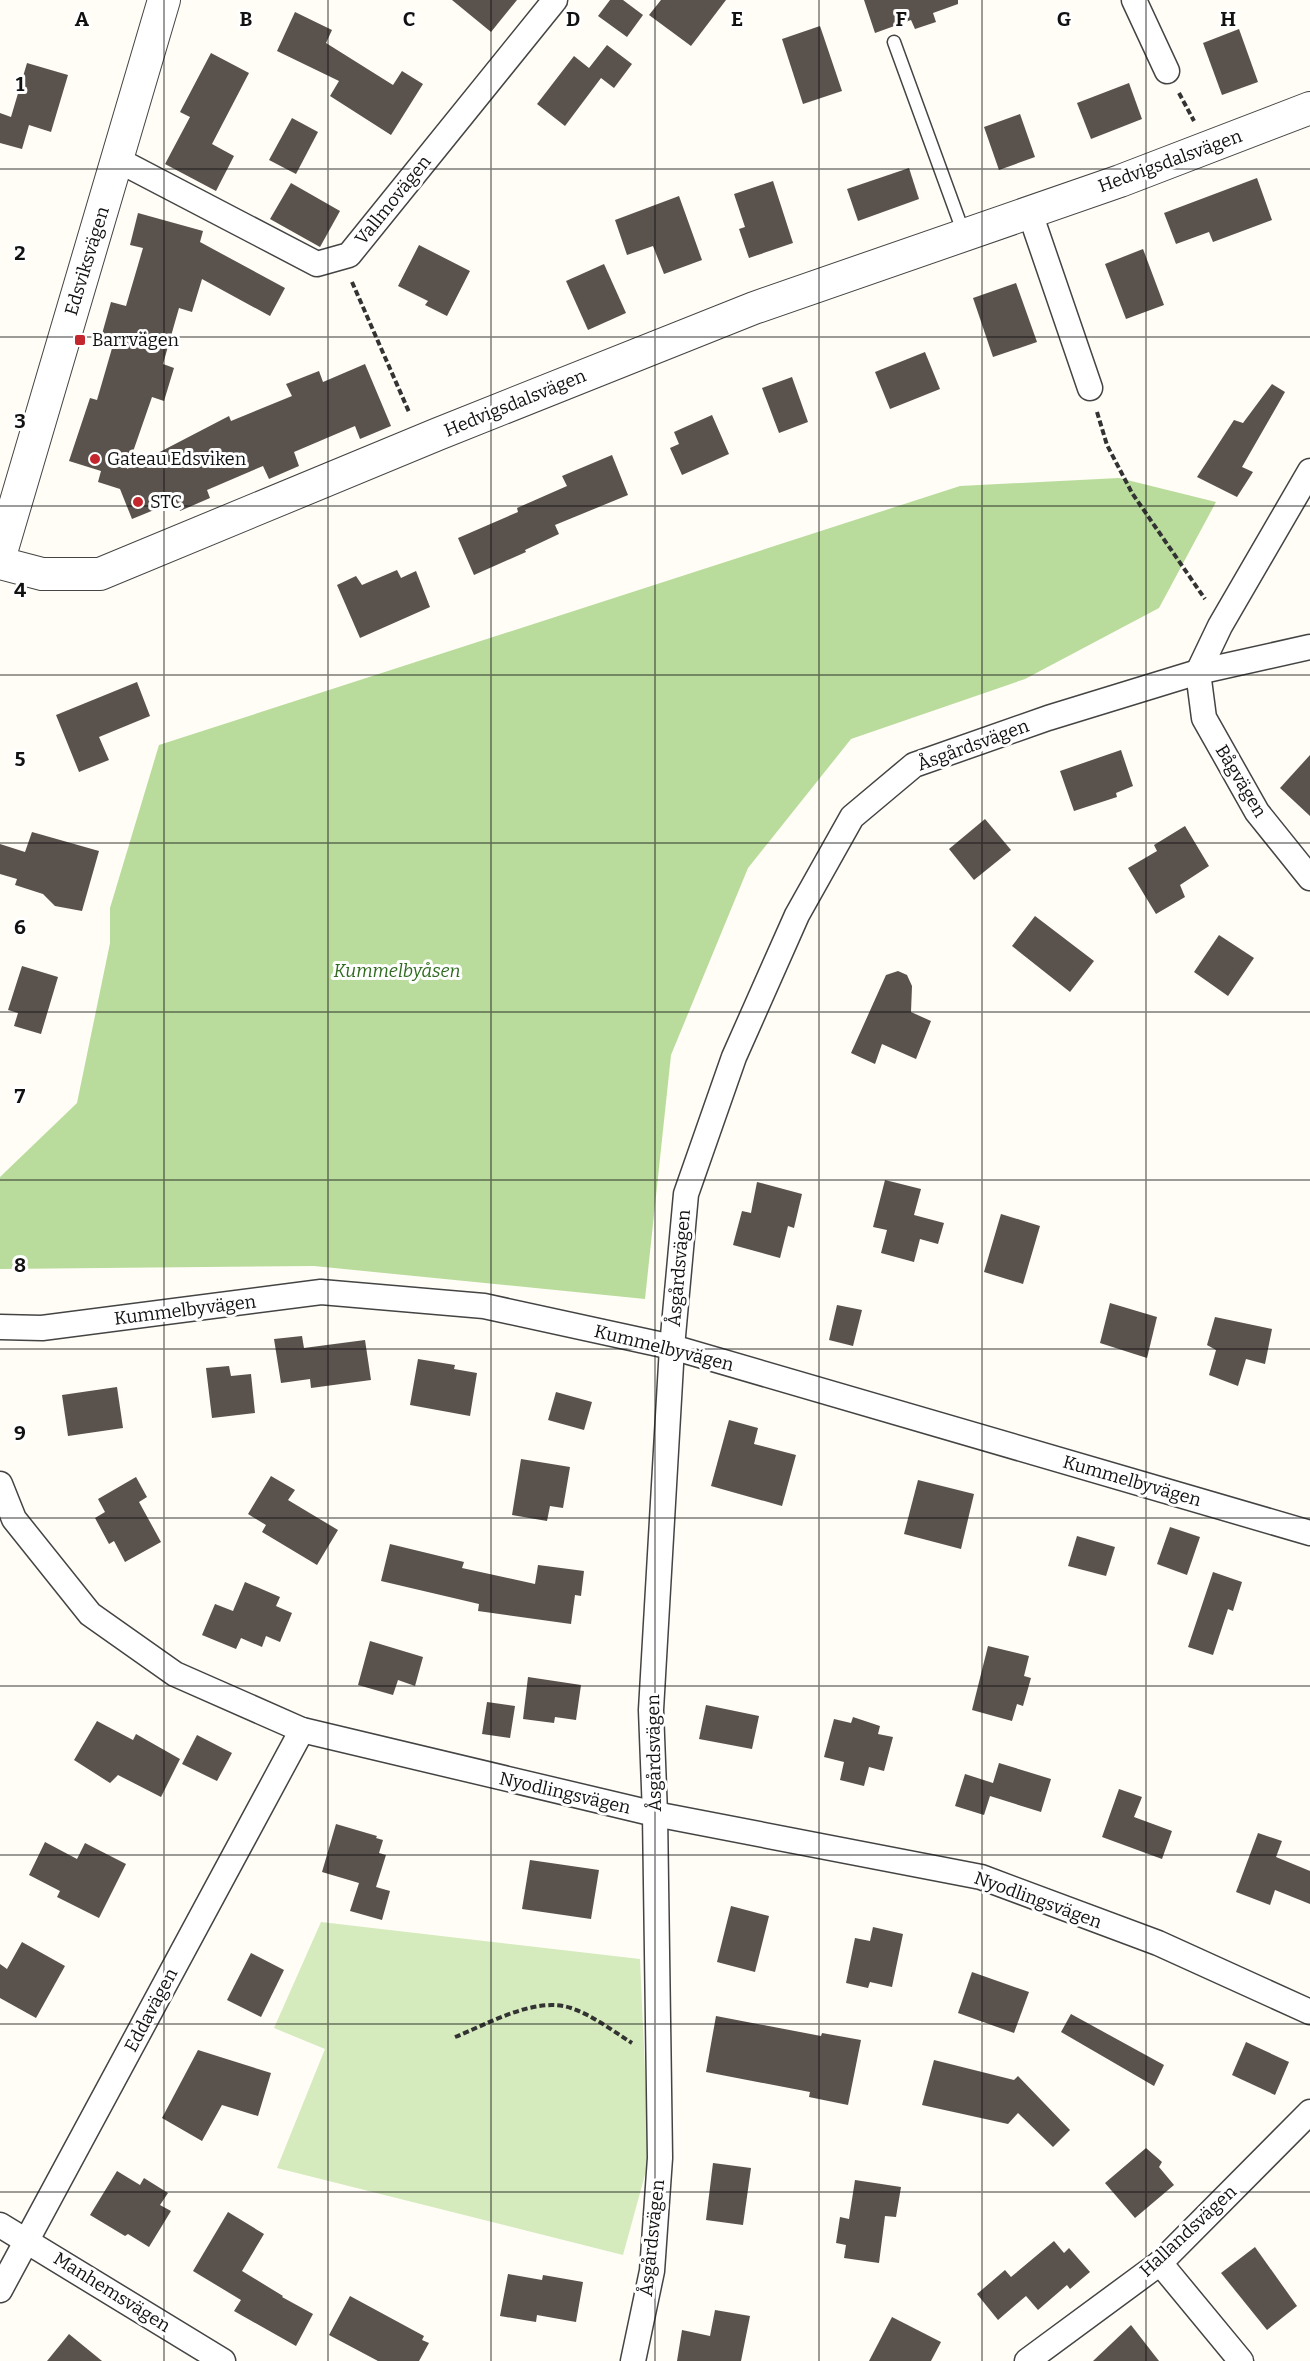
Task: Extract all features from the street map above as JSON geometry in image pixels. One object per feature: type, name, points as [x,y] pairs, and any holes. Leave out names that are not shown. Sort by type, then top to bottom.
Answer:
[{"type":"street","name":"Edsviksvägen","points":[[0,556],[164,0]]},
{"type":"street","name":"Vallmovägen","points":[[116,159],[317,264],[349,255],[555,0]]},
{"type":"street","points":[[1134,0],[1167,71]]},
{"type":"street","name":"Hedvigsdalsvägen","points":[[0,563],[42,574],[100,574],[422,441],[754,308],[1030,213],[1310,108]]},
{"type":"street","points":[[1030,213],[1090,388]]},
{"type":"street","points":[[1198,672],[1220,626],[1310,471]]},
{"type":"street","name":"Åsgårdsvägen","points":[[633,2361],[652,2271],[660,2158],[655,1814],[651,1710],[672,1347],[686,1194],[734,1057],[797,915],[852,817],[914,765],[1048,718],[1198,672],[1310,647]]},
{"type":"street","name":"Bågvägen","points":[[1198,672],[1204,718],[1257,812],[1310,878]]},
{"type":"street","name":"Kummelbyvägen","points":[[0,1327],[42,1328],[321,1292],[484,1306],[672,1347],[1310,1533]]},
{"type":"street","name":"Nyodlingsvägen","points":[[0,1484],[14,1519],[90,1614],[175,1674],[302,1730],[655,1814],[981,1877],[1158,1943],[1310,2012]]},
{"type":"street","name":"Eddavägen","points":[[0,2290],[302,1730]]},
{"type":"street","name":"Hallandsvägen","points":[[1027,2361],[1160,2263],[1310,2112]]},
{"type":"street","name":"Manhemsvägen","points":[[0,2224],[223,2361]]},
{"type":"street","points":[[1160,2263],[1240,2361]]},
{"type":"lane","points":[[894,42],[964,236]]},
{"type":"path","points":[[1167,71],[1208,148]]},
{"type":"path","points":[[342,257],[422,441]]},
{"type":"path","points":[[1090,388],[1107,445],[1132,493],[1196,585],[1220,626]]},
{"type":"path","points":[[455,2037],[530,2008],[552,2004],[574,2009],[659,2058]]},
{"type":"green space","name":"Kummelbyåsen","points":[[1119,478],[1216,502],[1159,608],[1025,679],[851,739],[748,868],[671,1055],[645,1299],[314,1266],[0,1269],[0,1177],[77,1103],[110,943],[110,908],[159,745],[960,486]]},
{"type":"green space","points":[[321,1922],[640,1959],[649,2160],[623,2255],[277,2168],[325,2049],[274,2028]]},
{"type":"building","points":[[452,0],[517,0],[491,32]]},
{"type":"building","points":[[610,0],[623,0],[643,15],[627,37],[598,16]]},
{"type":"building","points":[[661,0],[726,0],[691,46],[649,15]]},
{"type":"building","points":[[864,0],[958,0],[958,4],[933,13],[936,22],[915,29],[911,20],[875,33]]},
{"type":"building","points":[[295,12],[332,30],[326,43],[393,85],[402,71],[423,84],[391,135],[330,96],[339,81],[277,51]]},
{"type":"building","points":[[820,26],[842,91],[803,104],[782,39]]},
{"type":"building","points":[[1239,29],[1258,82],[1222,95],[1203,43]]},
{"type":"building","points":[[607,45],[632,64],[614,88],[601,78],[565,126],[537,104],[574,56],[589,68]]},
{"type":"building","points":[[211,53],[249,73],[212,144],[234,156],[216,191],[165,164],[190,117],[180,112]]},
{"type":"building","points":[[27,63],[68,75],[51,132],[29,125],[22,149],[0,143],[0,113],[11,117]]},
{"type":"building","points":[[1129,83],[1142,119],[1091,139],[1077,103]]},
{"type":"building","points":[[1020,114],[1035,157],[999,170],[984,127]]},
{"type":"building","points":[[292,118],[318,132],[296,174],[269,160]]},
{"type":"building","points":[[909,168],[919,199],[858,221],[847,189]]},
{"type":"building","points":[[1257,178],[1272,220],[1213,242],[1209,232],[1176,244],[1164,213]]},
{"type":"building","points":[[773,181],[793,243],[749,258],[739,229],[745,227],[734,194]]},
{"type":"building","points":[[291,183],[340,211],[320,247],[270,219]]},
{"type":"building","points":[[679,196],[702,260],[664,274],[653,246],[627,255],[615,220]]},
{"type":"building","points":[[138,213],[203,231],[200,242],[285,288],[270,316],[202,279],[192,312],[179,308],[163,364],[174,368],[164,401],[152,397],[127,469],[229,416],[231,421],[292,396],[286,384],[319,371],[323,382],[365,364],[391,426],[360,439],[355,426],[294,452],[299,466],[269,479],[263,466],[207,490],[210,498],[180,511],[176,501],[132,519],[120,489],[98,482],[101,471],[69,461],[90,398],[97,400],[115,338],[102,334],[111,302],[126,306],[143,248],[130,245]]},
{"type":"building","points":[[419,245],[470,271],[447,316],[425,305],[428,301],[398,286]]},
{"type":"building","points":[[1143,249],[1164,305],[1126,319],[1105,264]]},
{"type":"building","points":[[604,264],[626,313],[588,330],[566,281]]},
{"type":"building","points":[[1016,283],[1037,342],[993,357],[973,298]]},
{"type":"building","points":[[925,352],[940,389],[890,409],[875,372]]},
{"type":"building","points":[[792,377],[808,422],[779,433],[762,388]]},
{"type":"building","points":[[1272,384],[1285,392],[1242,467],[1253,472],[1237,497],[1197,477],[1234,420],[1243,423]]},
{"type":"building","points":[[712,415],[729,454],[682,475],[670,448],[679,444],[674,432]]},
{"type":"building","points":[[612,455],[628,495],[555,525],[559,534],[525,550],[526,552],[474,575],[458,538],[518,512],[517,508],[567,486],[562,476]]},
{"type":"building","points":[[397,570],[401,578],[416,571],[430,607],[360,638],[337,585],[356,576],[362,585]]},
{"type":"building","points":[[137,682],[150,716],[99,737],[109,760],[79,772],[56,715]]},
{"type":"building","points":[[1121,750],[1133,786],[1116,793],[1117,797],[1074,811],[1060,771]]},
{"type":"building","points":[[1310,755],[1310,816],[1280,788]]},
{"type":"building","points":[[985,819],[1011,850],[974,880],[949,849]]},
{"type":"building","points":[[1185,826],[1209,866],[1180,885],[1185,897],[1156,914],[1128,868],[1157,851],[1154,845]]},
{"type":"building","points":[[32,832],[99,851],[82,911],[55,906],[43,894],[15,885],[17,879],[0,874],[0,844],[25,852]]},
{"type":"building","points":[[1035,916],[1094,961],[1070,992],[1012,946]]},
{"type":"building","points":[[1219,935],[1254,958],[1228,996],[1194,972]]},
{"type":"building","points":[[22,966],[58,977],[41,1034],[14,1026],[18,1013],[8,1010]]},
{"type":"building","points":[[898,971],[907,975],[912,986],[911,1012],[931,1021],[916,1059],[882,1044],[875,1064],[851,1053],[886,975]]},
{"type":"building","points":[[885,1180],[921,1189],[914,1215],[944,1223],[938,1244],[920,1239],[914,1262],[881,1253],[887,1230],[873,1227]]},
{"type":"building","points":[[757,1182],[802,1194],[794,1228],[788,1226],[780,1258],[733,1245],[742,1211],[751,1213]]},
{"type":"building","points":[[1001,1214],[1040,1226],[1023,1284],[984,1272]]},
{"type":"building","points":[[1110,1303],[1157,1317],[1147,1358],[1100,1343]]},
{"type":"building","points":[[837,1305],[862,1310],[853,1346],[829,1340]]},
{"type":"building","points":[[1215,1317],[1272,1329],[1265,1364],[1246,1359],[1238,1386],[1209,1375],[1216,1350],[1207,1345]]},
{"type":"building","points":[[302,1336],[304,1348],[365,1340],[371,1380],[311,1388],[310,1379],[281,1383],[274,1339]]},
{"type":"building","points":[[418,1359],[455,1365],[454,1369],[477,1373],[470,1416],[410,1405]]},
{"type":"building","points":[[229,1366],[231,1376],[251,1374],[255,1413],[212,1418],[206,1368]]},
{"type":"building","points":[[117,1387],[123,1428],[68,1436],[62,1395]]},
{"type":"building","points":[[556,1392],[592,1402],[584,1430],[548,1420]]},
{"type":"building","points":[[729,1420],[758,1428],[754,1444],[796,1455],[782,1506],[711,1486]]},
{"type":"building","points":[[521,1459],[570,1467],[563,1508],[550,1506],[547,1521],[512,1515]]},
{"type":"building","points":[[271,1476],[295,1490],[288,1500],[338,1530],[317,1565],[262,1532],[266,1525],[248,1514]]},
{"type":"building","points":[[136,1477],[147,1497],[139,1502],[161,1542],[125,1562],[114,1541],[109,1544],[95,1518],[105,1512],[98,1499]]},
{"type":"building","points":[[918,1480],[974,1494],[961,1549],[904,1534]]},
{"type":"building","points":[[1170,1527],[1200,1537],[1187,1575],[1157,1564]]},
{"type":"building","points":[[1077,1536],[1115,1547],[1106,1576],[1068,1566]]},
{"type":"building","points":[[390,1544],[464,1562],[462,1568],[535,1584],[538,1565],[584,1571],[581,1596],[575,1595],[571,1624],[478,1611],[479,1604],[381,1581]]},
{"type":"building","points":[[1213,1572],[1242,1582],[1233,1611],[1228,1609],[1213,1655],[1188,1647]]},
{"type":"building","points":[[245,1582],[280,1597],[276,1606],[292,1613],[280,1642],[266,1636],[262,1647],[241,1638],[236,1649],[202,1635],[215,1604],[233,1611]]},
{"type":"building","points":[[370,1641],[423,1657],[415,1686],[398,1680],[393,1695],[358,1685]]},
{"type":"building","points":[[988,1646],[1029,1656],[1024,1676],[1031,1678],[1023,1706],[1017,1704],[1012,1721],[972,1710]]},
{"type":"building","points":[[528,1677],[581,1685],[576,1720],[555,1717],[554,1723],[523,1719]]},
{"type":"building","points":[[487,1702],[515,1706],[510,1738],[482,1734]]},
{"type":"building","points":[[706,1705],[759,1716],[752,1749],[699,1739]]},
{"type":"building","points":[[853,1717],[880,1726],[878,1734],[893,1737],[884,1771],[869,1767],[864,1786],[840,1780],[844,1762],[824,1757],[834,1719],[851,1723]]},
{"type":"building","points":[[97,1721],[133,1740],[136,1734],[180,1759],[161,1797],[118,1775],[110,1783],[74,1760]]},
{"type":"building","points":[[197,1735],[232,1753],[217,1781],[182,1764]]},
{"type":"building","points":[[999,1763],[1051,1779],[1041,1812],[990,1796],[984,1815],[955,1806],[965,1774],[993,1783]]},
{"type":"building","points":[[1119,1789],[1142,1797],[1134,1817],[1172,1831],[1162,1859],[1102,1837]]},
{"type":"building","points":[[336,1824],[377,1836],[376,1838],[383,1840],[379,1853],[386,1855],[376,1887],[390,1891],[382,1920],[350,1911],[359,1883],[322,1872]]},
{"type":"building","points":[[1258,1833],[1282,1841],[1276,1857],[1310,1871],[1310,1904],[1275,1890],[1270,1905],[1236,1892]]},
{"type":"building","points":[[45,1842],[77,1859],[85,1843],[126,1864],[99,1918],[57,1897],[60,1891],[29,1875]]},
{"type":"building","points":[[530,1860],[599,1870],[591,1919],[522,1909]]},
{"type":"building","points":[[731,1906],[769,1916],[755,1972],[717,1962]]},
{"type":"building","points":[[873,1927],[903,1934],[892,1987],[870,1982],[868,1988],[846,1983],[855,1938],[870,1941]]},
{"type":"building","points":[[22,1942],[65,1966],[36,2018],[0,1998],[0,1964],[7,1969]]},
{"type":"building","points":[[251,1953],[284,1970],[261,2017],[227,2000]]},
{"type":"building","points":[[972,1972],[1029,1992],[1014,2033],[958,2013]]},
{"type":"building","points":[[1071,2014],[1164,2065],[1154,2086],[1061,2032]]},
{"type":"building","points":[[716,2016],[821,2036],[822,2033],[861,2040],[848,2105],[809,2097],[810,2092],[706,2072]]},
{"type":"building","points":[[1246,2042],[1289,2062],[1275,2095],[1232,2075]]},
{"type":"building","points":[[198,2050],[271,2073],[258,2116],[222,2105],[202,2141],[162,2118]]},
{"type":"building","points":[[934,2060],[1014,2080],[1018,2076],[1070,2130],[1053,2147],[1018,2113],[1008,2124],[922,2105]]},
{"type":"building","points":[[1146,2148],[1162,2162],[1159,2167],[1174,2185],[1135,2218],[1105,2183]]},
{"type":"building","points":[[713,2163],[751,2168],[743,2225],[706,2220]]},
{"type":"building","points":[[117,2171],[140,2185],[144,2178],[168,2193],[160,2205],[171,2211],[149,2247],[90,2215]]},
{"type":"building","points":[[855,2180],[901,2187],[896,2217],[885,2216],[879,2263],[844,2258],[846,2245],[836,2243],[840,2217],[849,2219]]},
{"type":"building","points":[[228,2212],[264,2234],[242,2271],[313,2314],[296,2346],[234,2311],[241,2300],[193,2271]]},
{"type":"building","points":[[1054,2241],[1064,2253],[1069,2248],[1090,2272],[1070,2289],[1067,2285],[1038,2310],[1026,2296],[998,2320],[977,2294],[1005,2270],[1011,2277]]},
{"type":"building","points":[[1255,2247],[1297,2306],[1267,2330],[1221,2273]]},
{"type":"building","points":[[508,2274],[542,2280],[543,2275],[583,2282],[576,2322],[537,2315],[536,2322],[500,2316]]},
{"type":"building","points":[[350,2296],[424,2336],[422,2340],[429,2343],[419,2361],[378,2361],[329,2335]]},
{"type":"building","points":[[715,2310],[750,2316],[741,2361],[677,2361],[682,2330],[710,2336]]},
{"type":"building","points":[[892,2317],[941,2342],[931,2361],[869,2361]]},
{"type":"building","points":[[1131,2325],[1159,2361],[1093,2361]]},
{"type":"building","points":[[69,2334],[102,2361],[47,2361]]},
{"type":"place","name":"Barrvägen","points":[[80,340]]},
{"type":"place","name":"Gateau Edsviken","points":[[95,459]]},
{"type":"place","name":"STC","points":[[138,502]]}]
